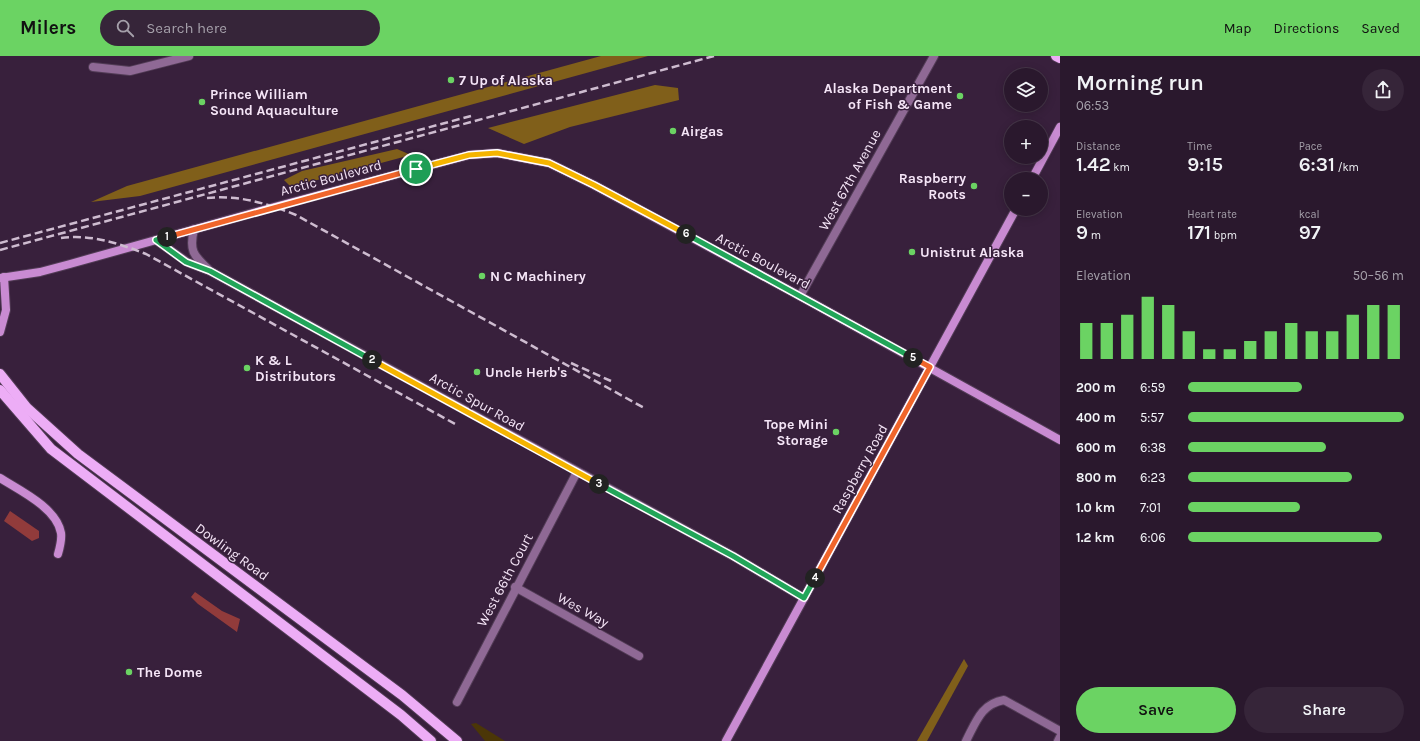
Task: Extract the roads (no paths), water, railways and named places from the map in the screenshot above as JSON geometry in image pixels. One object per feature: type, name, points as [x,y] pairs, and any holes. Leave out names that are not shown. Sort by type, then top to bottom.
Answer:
[{"type":"main road","points":[[1056,56],[1060,58]]},
{"type":"main road","points":[[1036,172],[1060,127]]},
{"type":"main road","name":"Arctic Boulevard","points":[[2,278],[40,272],[469,155],[497,153],[549,163],[594,185],[930,367],[1060,440]]},
{"type":"main road","name":"Raspberry Road","points":[[726,741],[1012,216]]},
{"type":"main road","points":[[0,332],[6,310],[2,278]]},
{"type":"main road","name":"Dowling Road","points":[[0,374],[28,408],[78,454],[402,695],[457,741]]},
{"type":"main road","name":"Dowling Road","points":[[0,390],[50,449],[401,715],[431,741]]},
{"type":"main road","points":[[0,478],[42,505],[53,517],[61,532],[61,543],[58,554]]},
{"type":"street","points":[[93,67],[130,71],[189,56]]},
{"type":"street","name":"West 67th Avenue","points":[[800,296],[934,56]]},
{"type":"street","name":"Arctic Spur Road","points":[[194,230],[191,242],[192,250],[197,259],[210,271]]},
{"type":"street","name":"Arctic Spur Road","points":[[156,240],[186,262],[210,271],[733,556],[804,598]]},
{"type":"street","name":"West 66th Court","points":[[456,702],[515,587],[577,472]]},
{"type":"street","name":"Wes Way","points":[[515,587],[639,656]]},
{"type":"street","points":[[966,741],[983,710],[994,702],[1004,700],[1060,731]]},
{"type":"street","points":[[1058,741],[1060,737]]},
{"type":"railway","points":[[0,250],[714,56]]},
{"type":"railway","points":[[0,243],[471,116]]},
{"type":"railway","points":[[207,198],[219,197],[252,201],[296,215],[646,409]]},
{"type":"railway","points":[[61,238],[83,237],[104,240],[146,254],[457,425]]},
{"type":"railway","points":[[571,363],[611,381]]},
{"type":"place","name":"7 Up of Alaska","points":[[451,80]]},
{"type":"place","name":"Alaska Department of Fish & Game","points":[[960,96]]},
{"type":"place","name":"Prince William Sound Aquaculture","points":[[202,102]]},
{"type":"place","name":"Airgas","points":[[673,131]]},
{"type":"place","name":"Raspberry Roots","points":[[974,186]]},
{"type":"place","name":"Unistrut Alaska","points":[[912,252]]},
{"type":"place","name":"N C Machinery","points":[[482,276]]},
{"type":"place","name":"K & L Distributors","points":[[247,368]]},
{"type":"place","name":"Uncle Herb's","points":[[477,372]]},
{"type":"place","name":"Tope Mini Storage","points":[[836,432]]},
{"type":"place","name":"The Dome","points":[[129,672]]}]
